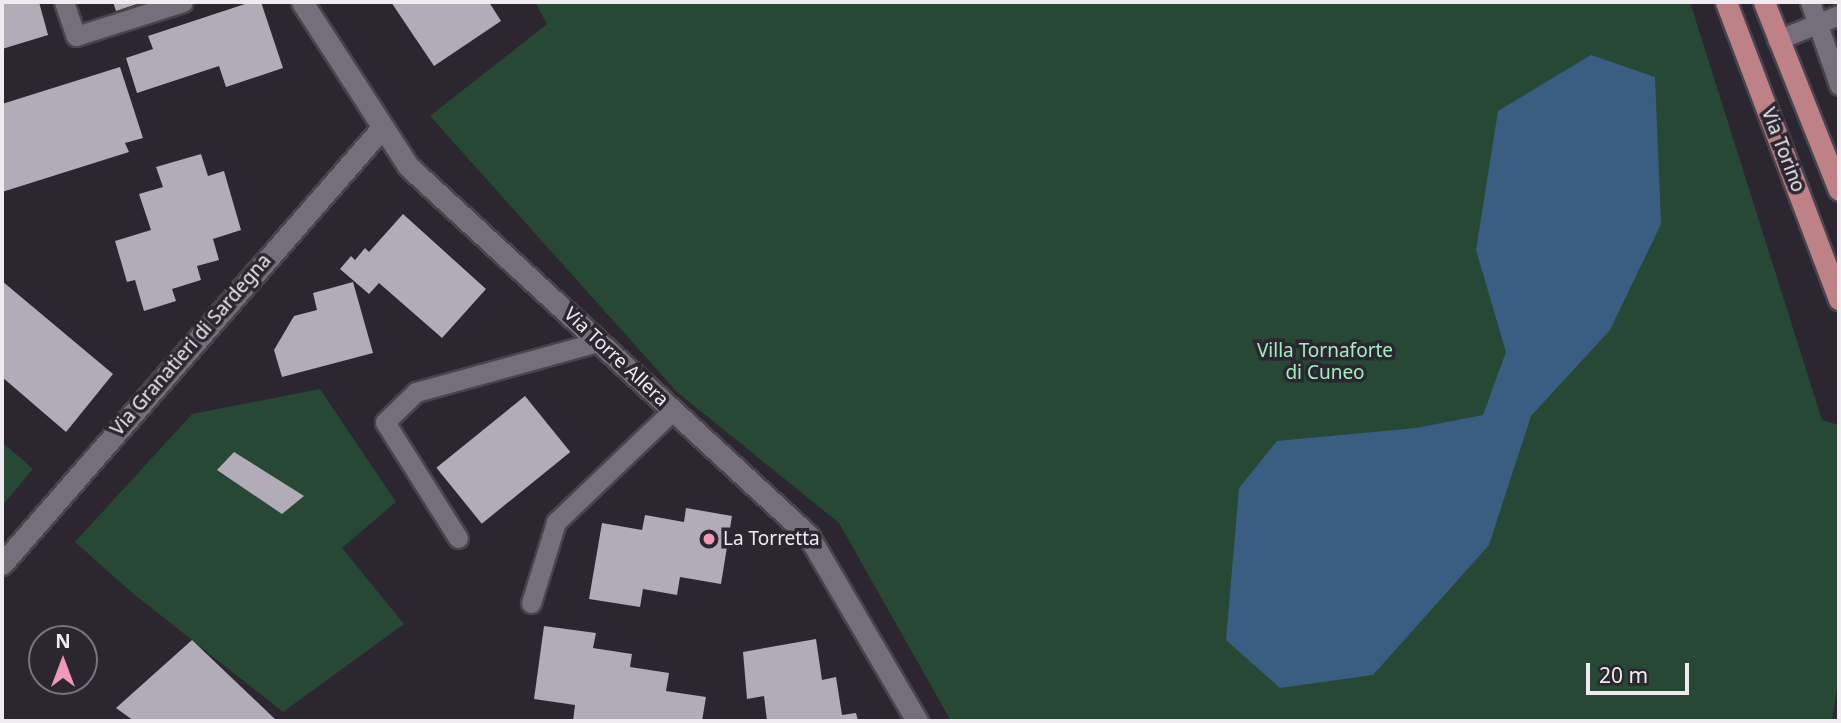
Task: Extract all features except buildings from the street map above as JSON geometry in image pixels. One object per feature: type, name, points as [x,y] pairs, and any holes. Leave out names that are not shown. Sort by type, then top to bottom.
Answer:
[{"type":"main road","name":"Via Torino","points":[[1726,2],[1839,299]]},
{"type":"main road","name":"Via Torino","points":[[1764,2],[1777,40],[1838,185]]},
{"type":"street","name":"Via Torre Allera","points":[[302,2],[408,166],[808,535],[917,721]]},
{"type":"street","name":"Via Granatieri di Sardegna","points":[[2,564],[382,128]]},
{"type":"lane","points":[[64,2],[76,36],[183,2]]},
{"type":"lane","points":[[1810,2],[1839,85]]},
{"type":"lane","points":[[1777,40],[1839,15]]},
{"type":"lane","points":[[458,538],[385,422],[416,393],[598,342]]},
{"type":"lane","points":[[531,603],[556,522],[673,410]]},
{"type":"green space","name":"Villa Tornaforte di Cuneo","points":[[535,2],[1690,2],[1822,420],[1839,425],[1839,675],[1832,721],[951,721],[839,523],[677,392],[430,116],[547,24]]},
{"type":"green space","points":[[320,389],[396,502],[342,548],[404,624],[283,712],[130,591],[75,542],[192,414]]},
{"type":"green space","points":[[2,442],[33,469],[2,506]]},
{"type":"water","points":[[1591,55],[1655,77],[1661,224],[1610,330],[1531,416],[1489,545],[1373,675],[1280,688],[1226,640],[1239,488],[1277,441],[1416,428],[1483,415],[1506,352],[1476,250],[1498,111]]},
{"type":"place","name":"La Torretta","points":[[709,539]]}]
